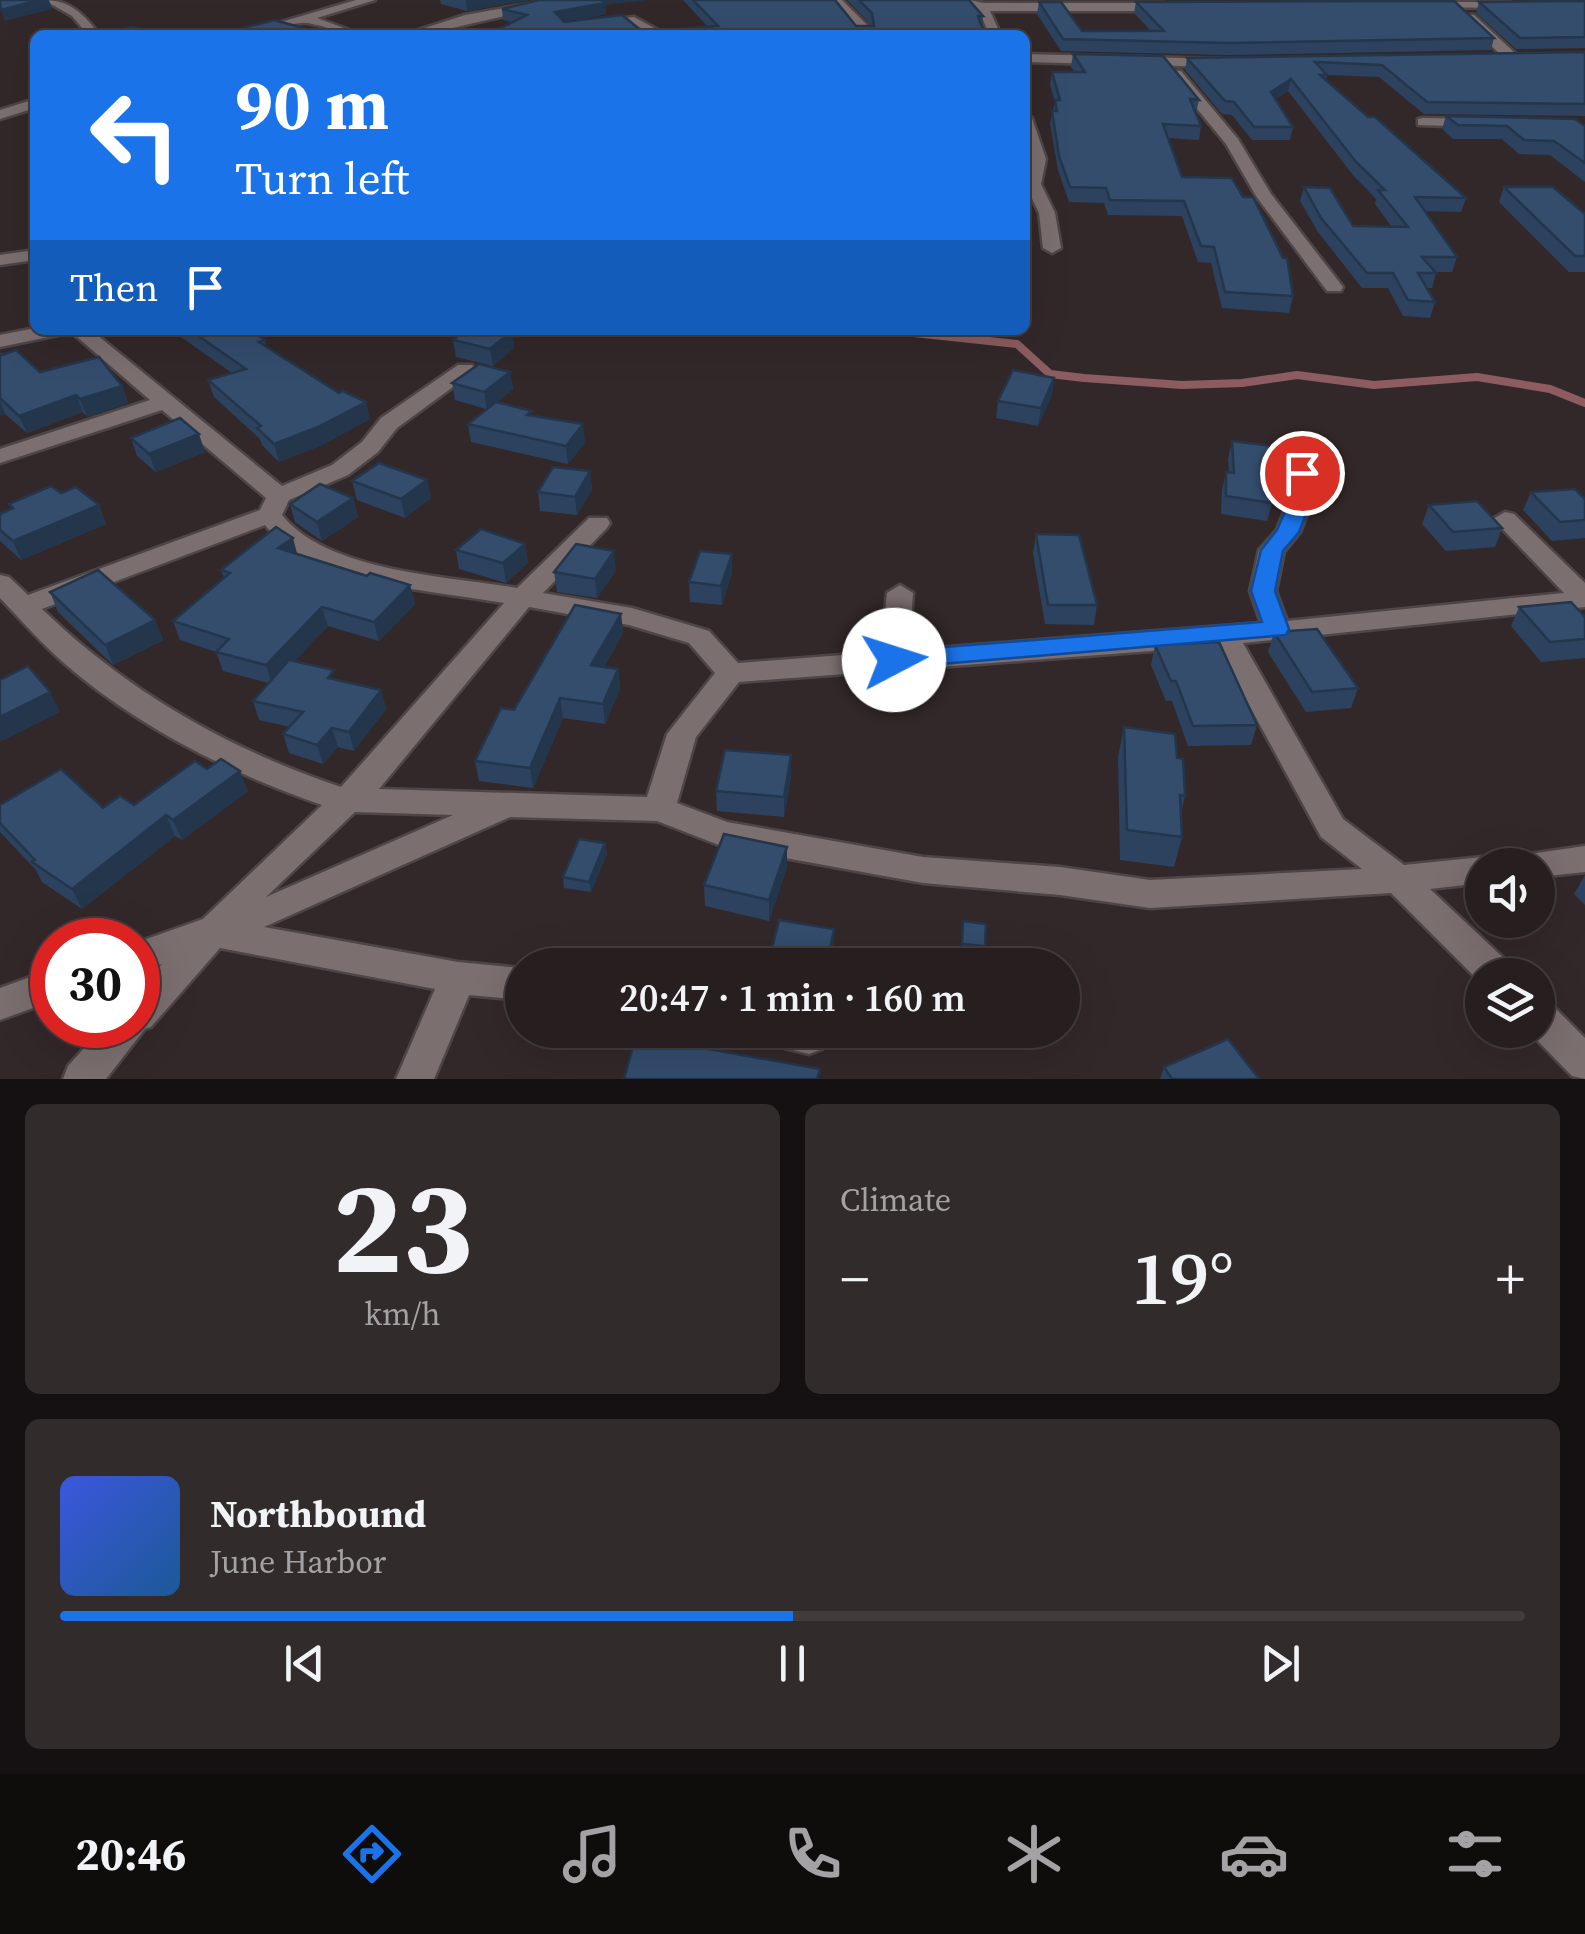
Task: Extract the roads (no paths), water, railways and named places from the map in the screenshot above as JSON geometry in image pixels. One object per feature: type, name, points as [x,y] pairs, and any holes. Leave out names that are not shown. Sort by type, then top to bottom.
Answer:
[{"type":"street","points":[[50,0],[76,14],[90,30]]},
{"type":"street","points":[[259,30],[369,0]]},
{"type":"street","points":[[431,30],[568,0]]},
{"type":"street","points":[[836,0],[866,30]]},
{"type":"street","points":[[992,30],[979,3],[1184,8]]},
{"type":"street","points":[[1416,5],[1525,5]]},
{"type":"street","points":[[1455,5],[1510,57]]},
{"type":"street","points":[[530,7],[548,16]]},
{"type":"street","points":[[304,16],[337,30]]},
{"type":"street","points":[[582,24],[625,19],[649,30]]},
{"type":"street","points":[[1492,57],[1529,56]]},
{"type":"street","points":[[1030,58],[1242,62]]},
{"type":"street","points":[[1167,62],[1233,142],[1264,196],[1334,287]]},
{"type":"street","points":[[0,115],[30,105]]},
{"type":"street","points":[[1424,122],[1494,123]]},
{"type":"street","points":[[1030,134],[1038,159],[1033,184],[1047,213],[1052,248]]},
{"type":"street","points":[[0,260],[30,256]]},
{"type":"street","points":[[0,342],[33,335]]},
{"type":"street","points":[[85,335],[121,368],[168,401],[275,506],[288,538],[321,556],[356,568],[632,617],[699,637],[731,673]]},
{"type":"street","points":[[23,607],[275,506],[340,470],[370,447],[389,423],[466,369]]},
{"type":"street","points":[[0,456],[168,401]]},
{"type":"street","points":[[1277,629],[1263,591],[1272,550],[1288,532],[1297,509],[1302,473]]},
{"type":"street","points":[[1505,519],[1585,598]]},
{"type":"street","points":[[160,990],[343,800],[371,778],[523,598],[598,523]]},
{"type":"street","points":[[0,583],[75,657],[142,707],[254,766],[343,800],[658,809],[724,834],[923,870],[1150,894],[1277,890],[1465,872]]},
{"type":"street","points":[[894,660],[900,593]]},
{"type":"street","points":[[658,809],[682,734],[731,673],[1226,636],[1585,598]]},
{"type":"street","points":[[1226,636],[1332,828],[1398,879],[1479,958]]},
{"type":"street","points":[[160,950],[284,906],[507,805]]},
{"type":"street","points":[[1555,862],[1585,859]]},
{"type":"street","points":[[212,932],[458,978],[505,982]]},
{"type":"street","points":[[415,1079],[458,978]]},
{"type":"street","points":[[0,1004],[30,993]]},
{"type":"street","points":[[1555,1033],[1585,1064]]},
{"type":"street","points":[[82,1079],[108,1048]]},
{"type":"waterway","points":[[933,335],[1017,344],[1050,374],[1084,378],[1182,385],[1242,383],[1297,375],[1374,385],[1477,377],[1550,389],[1585,403]]}]
